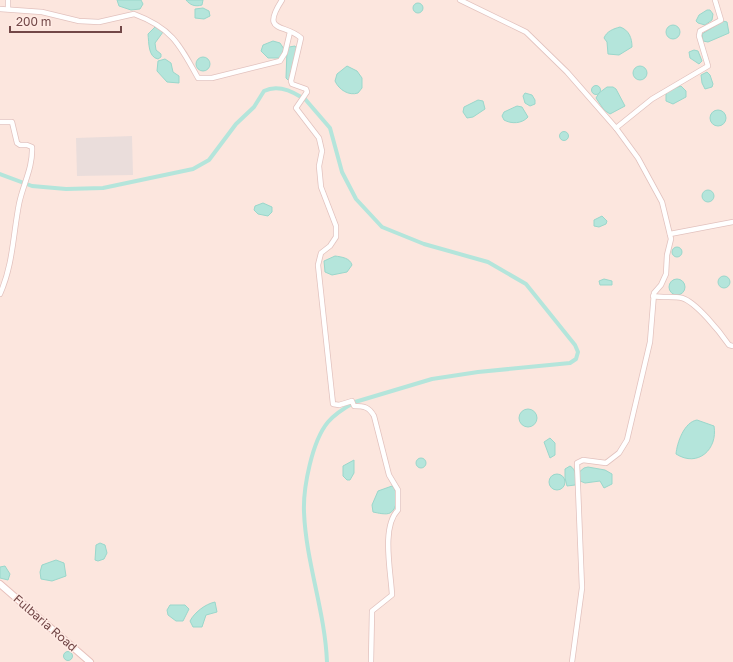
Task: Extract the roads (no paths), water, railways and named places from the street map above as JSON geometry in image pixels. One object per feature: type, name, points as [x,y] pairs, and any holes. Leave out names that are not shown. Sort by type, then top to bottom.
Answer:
[{"type":"main road","name":"Fulbaria Road","points":[[0,584],[90,662]]},
{"type":"street","points":[[8,0],[8,9]]},
{"type":"street","points":[[282,0],[275,11],[274,23],[278,28],[301,38],[292,84],[301,87],[307,92],[296,108],[319,138],[322,151],[319,166],[321,188],[336,226],[336,237],[330,246],[321,253],[318,262],[333,404],[339,405],[352,401],[354,406],[363,406],[368,408],[374,416],[389,475],[396,484],[399,498],[398,510],[394,514],[388,529],[392,595],[372,611],[371,662]]},
{"type":"street","points":[[460,0],[526,32],[567,72],[616,128],[638,158],[662,202],[671,239],[667,256],[666,274],[661,285],[654,293],[650,342],[627,440],[619,453],[606,463],[583,460],[577,463],[582,588],[572,662]]},
{"type":"street","points":[[616,128],[652,99],[708,66],[699,36],[700,31],[721,20],[715,0]]},
{"type":"street","points":[[0,9],[42,12],[80,21],[99,22],[134,14],[166,29],[181,48],[198,78],[212,78],[280,61],[285,53],[290,32]]},
{"type":"street","points":[[0,122],[12,122],[17,143],[32,147],[32,155],[31,166],[19,202],[10,268],[0,294]]},
{"type":"street","points":[[670,234],[733,222]]},
{"type":"street","points":[[654,296],[667,298],[677,297],[688,300],[695,305],[729,344],[733,346]]},
{"type":"water","points":[[117,0],[141,0],[143,4],[140,9],[131,10],[119,6]]},
{"type":"water","points":[[186,0],[203,0],[202,5],[195,6]]},
{"type":"water","points":[[416,3],[420,3],[422,4],[422,12],[416,13],[413,10],[413,6]]},
{"type":"water","points":[[203,8],[209,11],[210,16],[204,19],[195,18],[195,9]]},
{"type":"water","points":[[707,10],[710,10],[713,14],[712,20],[705,25],[698,23],[696,21],[699,15]]},
{"type":"water","points":[[723,21],[727,22],[729,33],[708,42],[703,41],[702,34]]},
{"type":"water","points":[[670,25],[676,25],[680,29],[680,35],[676,39],[670,39],[666,35],[666,29]]},
{"type":"water","points":[[155,27],[163,32],[155,43],[156,50],[161,54],[161,57],[158,59],[152,56],[148,34]]},
{"type":"water","points":[[620,27],[626,30],[629,35],[632,47],[619,55],[608,54],[607,42],[604,38],[609,32]]},
{"type":"water","points":[[273,41],[280,43],[284,49],[280,58],[268,58],[261,51],[263,45]]},
{"type":"water","points":[[295,46],[297,49],[289,81],[286,78],[287,50],[289,47]]},
{"type":"water","points":[[694,50],[698,51],[702,61],[699,64],[690,58],[689,52]]},
{"type":"water","points":[[200,57],[206,57],[210,61],[210,67],[206,71],[200,71],[196,67],[196,61]]},
{"type":"water","points":[[165,59],[171,63],[173,72],[179,76],[179,83],[167,82],[157,71],[158,61]]},
{"type":"water","points":[[347,66],[357,71],[362,78],[362,88],[358,93],[351,94],[345,92],[335,81],[337,74]]},
{"type":"water","points":[[640,66],[645,68],[647,73],[645,78],[640,80],[635,78],[633,73],[635,68]]},
{"type":"water","points":[[707,72],[710,75],[713,84],[712,87],[705,89],[702,83],[701,75]]},
{"type":"water","points":[[596,85],[601,90],[596,95],[591,90]]},
{"type":"water","points":[[681,86],[686,91],[686,97],[673,104],[666,101],[666,94],[671,89]]},
{"type":"water","points":[[607,87],[613,87],[616,89],[625,106],[610,114],[604,110],[596,98],[599,93]]},
{"type":"water","points":[[525,93],[532,95],[535,100],[535,104],[530,106],[525,103],[523,96]]},
{"type":"water","points":[[478,100],[483,101],[485,109],[473,117],[467,118],[463,112],[464,107]]},
{"type":"water","points":[[517,106],[522,107],[528,117],[523,121],[516,123],[504,120],[502,116],[504,112]]},
{"type":"water","points":[[715,110],[721,110],[726,115],[724,124],[721,126],[715,126],[710,121],[710,115]]},
{"type":"water","points":[[564,131],[569,136],[564,141],[559,136]]},
{"type":"water","points":[[710,190],[713,191],[713,201],[706,202],[703,201],[702,194],[703,191]]},
{"type":"water","points":[[263,203],[272,207],[272,212],[268,216],[258,214],[254,210],[255,206]]},
{"type":"water","points":[[602,216],[607,221],[606,224],[599,227],[594,226],[594,220]]},
{"type":"water","points":[[677,247],[682,252],[677,257],[672,252]]},
{"type":"water","points":[[335,256],[345,258],[351,263],[352,265],[347,272],[332,275],[325,272],[324,261]]},
{"type":"water","points":[[722,276],[726,276],[730,282],[726,288],[722,288],[718,284],[718,280]]},
{"type":"water","points":[[604,279],[612,281],[612,285],[600,285],[599,281]]},
{"type":"water","points":[[677,279],[683,281],[685,287],[683,293],[677,295],[671,293],[669,287],[671,281]]},
{"type":"water","points":[[528,409],[534,412],[537,418],[534,424],[528,427],[522,424],[519,418],[522,412]]},
{"type":"water","points":[[697,420],[714,426],[713,442],[710,449],[705,454],[692,459],[684,458],[676,454],[678,444],[688,425]]},
{"type":"water","points":[[550,438],[555,443],[555,455],[550,458],[544,442]]},
{"type":"water","points":[[419,458],[423,458],[426,463],[423,468],[419,468],[416,465],[416,461]]},
{"type":"water","points":[[354,460],[354,473],[350,480],[347,480],[343,476],[343,466]]},
{"type":"water","points":[[570,466],[575,472],[576,480],[575,485],[567,486],[565,469]]},
{"type":"water","points":[[588,467],[605,470],[612,474],[612,484],[604,488],[600,481],[585,483],[580,481],[578,473],[584,468]]},
{"type":"water","points":[[557,474],[564,479],[565,482],[560,489],[557,490],[550,485],[549,482],[554,475]]},
{"type":"water","points":[[392,486],[397,496],[393,511],[386,514],[373,512],[372,505],[378,491]]},
{"type":"water","points":[[100,543],[105,545],[107,553],[104,559],[98,561],[95,560],[96,545]]},
{"type":"water","points":[[56,560],[64,563],[66,576],[52,581],[41,579],[40,572],[42,565]]},
{"type":"water","points":[[5,566],[10,574],[8,580],[0,578],[0,567]]},
{"type":"water","points":[[215,602],[217,612],[206,615],[202,627],[193,627],[190,621],[194,615],[200,609]]},
{"type":"water","points":[[170,605],[185,605],[189,609],[183,621],[176,621],[168,615],[167,610]]},
{"type":"water","points":[[66,652],[70,652],[72,656],[70,660],[66,660],[64,658],[64,654]]},
{"type":"waterway","points":[[0,174],[32,186],[66,189],[103,188],[193,169],[209,160],[236,124],[254,107],[264,91],[278,88],[292,92],[301,97]]},
{"type":"waterway","points":[[305,99],[330,128],[342,172],[356,199],[382,227],[424,244],[488,262],[526,284],[575,345],[578,352],[576,359],[570,363],[478,372],[432,379],[355,402],[334,416],[328,422],[322,430],[313,452],[307,478],[304,502],[305,531],[323,624],[327,662]]}]
